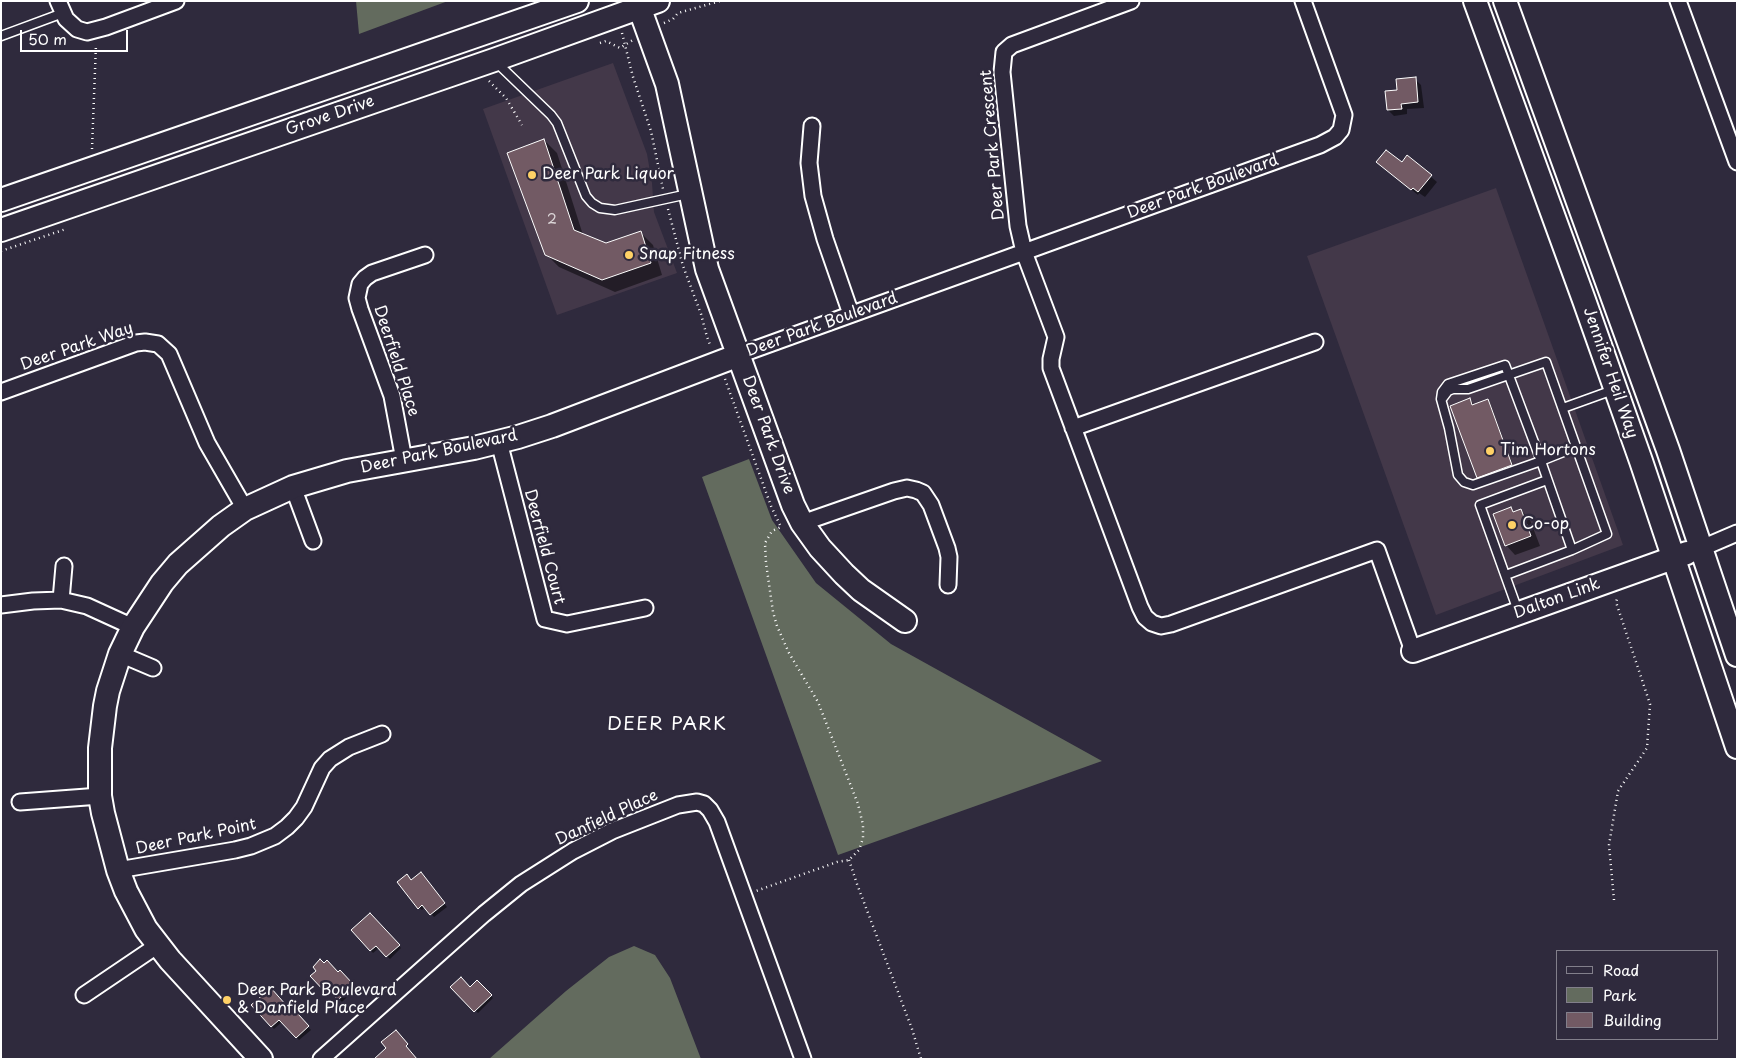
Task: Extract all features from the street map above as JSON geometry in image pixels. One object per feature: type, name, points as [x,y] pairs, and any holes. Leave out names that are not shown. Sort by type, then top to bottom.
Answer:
[{"type":"main road","name":"Grove Drive","points":[[1,200],[577,1]]},
{"type":"main road","name":"Jennifer Heil Way","points":[[1475,1],[1616,389],[1737,747]]},
{"type":"main road","name":"Jennifer Heil Way","points":[[1505,1],[1668,450],[1737,655]]},
{"type":"main road","name":"Grove Drive","points":[[1,230],[492,70],[645,3]]},
{"type":"main road","name":"Deer Park Drive","points":[[645,3],[648,30],[667,84],[707,269],[793,505],[792,525],[820,548],[844,574],[882,605],[905,620]]},
{"type":"main road","name":"Deer Park Boulevard","points":[[261,1059],[158,945],[136,912],[118,870],[107,832],[100,796],[100,748],[105,706],[120,654],[133,627],[162,583],[178,564],[221,526],[245,509],[293,487],[338,473],[499,442],[552,426],[738,355]]},
{"type":"main road","name":"Dalton Link","points":[[1413,651],[1702,548]]},
{"type":"street","name":"Deer Park Crescent","points":[[1024,252],[1015,205],[1002,72],[1004,52],[1022,40],[1131,1]]},
{"type":"street","name":"Deer Park Boulevard","points":[[738,355],[1320,145],[1335,137],[1341,130],[1344,115],[1304,1]]},
{"type":"street","points":[[1678,1],[1737,162]]},
{"type":"street","points":[[60,7],[66,19],[77,29],[87,32],[168,3]]},
{"type":"street","points":[[812,126],[809,163],[813,196],[825,239],[851,314]]},
{"type":"street","points":[[1024,252],[1056,337],[1051,368],[1145,617],[1152,623],[1161,626],[1171,624],[1377,550],[1413,651]]},
{"type":"street","name":"Deerfield Place","points":[[404,460],[392,396],[360,309],[358,290],[365,278],[372,273],[425,255]]},
{"type":"street","points":[[1073,428],[1315,342]]},
{"type":"street","name":"Deer Park Way","points":[[1,392],[136,343],[158,344],[169,354],[207,443],[245,509]]},
{"type":"street","name":"Deerfield Court","points":[[499,442],[545,619],[568,624],[644,608]]},
{"type":"street","points":[[293,487],[313,542]]},
{"type":"street","points":[[792,525],[894,491],[907,488],[916,490],[923,493],[931,505],[947,548],[949,557],[948,586]]},
{"type":"street","points":[[1702,548],[1737,533]]},
{"type":"street","points":[[61,600],[64,566]]},
{"type":"street","points":[[1,605],[61,600],[87,606],[133,627]]},
{"type":"street","points":[[120,654],[153,668]]},
{"type":"street","name":"Deer Park Point","points":[[118,870],[235,850],[251,846],[275,836],[287,827],[300,812],[317,776],[330,759],[349,747],[382,734]]},
{"type":"street","points":[[20,802],[100,796]]},
{"type":"street","name":"Danfield Place","points":[[321,1059],[478,919],[521,884],[573,851],[638,820],[690,802],[704,804],[717,822],[803,1059]]},
{"type":"street","points":[[84,995],[158,945]]},
{"type":"lane","points":[[1,36],[60,7]]},
{"type":"lane","points":[[492,70],[536,102],[557,123],[586,196],[592,204],[600,208],[615,210],[690,194]]},
{"type":"lane","points":[[1441,399],[1448,391],[1453,389],[1468,390],[1546,362],[1563,408],[1608,534],[1506,575]]},
{"type":"lane","points":[[1572,550],[1541,461],[1505,365],[1448,384],[1442,392],[1441,399],[1458,475],[1464,482],[1473,485],[1541,461],[1576,447]]},
{"type":"lane","points":[[1563,408],[1616,389]]},
{"type":"lane","points":[[1519,612],[1480,505],[1547,480]]},
{"type":"path","points":[[597,44],[606,41],[620,48],[648,30],[673,19],[678,12],[720,1]]},
{"type":"path","points":[[92,150],[97,30]]},
{"type":"path","points":[[492,70],[522,125]]},
{"type":"path","points":[[743,896],[837,862],[849,860],[859,850],[863,838],[863,825],[858,804],[818,702],[783,642],[773,612],[765,543],[772,531],[792,525]]},
{"type":"path","points":[[1614,900],[1609,845],[1618,791],[1646,748],[1650,704],[1616,602],[1627,574]]},
{"type":"path","points":[[849,860],[912,1029],[921,1059]]},
{"type":"shaded area","points":[[613,63],[647,154],[654,212],[677,273],[557,315],[483,109]]},
{"type":"shaded area","points":[[1496,188],[1623,545],[1436,615],[1307,256]]},
{"type":"green space","points":[[356,1],[448,1],[359,34]]},
{"type":"green space","points":[[749,459],[772,520],[816,583],[891,644],[1102,761],[838,855],[702,477]]},
{"type":"green space","points":[[634,946],[655,955],[670,978],[701,1059],[489,1059],[566,991],[609,957]]},
{"type":"building","points":[[1416,77],[1418,102],[1401,104],[1402,109],[1387,110],[1385,91],[1397,90],[1396,79]]},
{"type":"building","points":[[544,139],[574,230],[606,243],[641,231],[651,263],[602,280],[545,255],[507,153]]},
{"type":"building","points":[[1386,150],[1402,162],[1407,155],[1432,175],[1418,192],[1413,188],[1411,190],[1376,162]]},
{"type":"building","points":[[1470,398],[1472,405],[1488,399],[1512,465],[1477,478],[1450,406]]},
{"type":"building","name":"Co-op","points":[[1511,507],[1513,512],[1521,509],[1531,536],[1505,546],[1493,514]]},
{"type":"building","points":[[421,872],[445,903],[430,915],[422,905],[418,909],[397,882],[407,874],[411,880]]},
{"type":"building","points":[[370,913],[400,945],[386,957],[376,946],[370,951],[351,930]]},
{"type":"building","points":[[320,959],[324,963],[327,960],[354,985],[338,1000],[330,991],[327,994],[310,976],[316,971],[313,967]]},
{"type":"building","points":[[461,977],[470,987],[477,980],[492,995],[474,1012],[450,987]]},
{"type":"building","points":[[271,988],[309,1026],[296,1038],[279,1020],[271,1027],[251,1005]]},
{"type":"building","points":[[396,1030],[408,1044],[406,1046],[417,1059],[374,1059],[386,1048],[381,1042]]},
{"type":"place","name":"Deer Park Liquor","points":[[532,175]]},
{"type":"place","name":"Snap Fitness","points":[[629,255]]},
{"type":"place","name":"Tim Hortons","points":[[1490,451]]},
{"type":"place","name":"Co-op","points":[[1512,525]]},
{"type":"place","name":"Deer Park Boulevard & Danfield Place","points":[[227,1000]]},
{"type":"district","name":"DEER PARK","points":[[667,725]]}]
